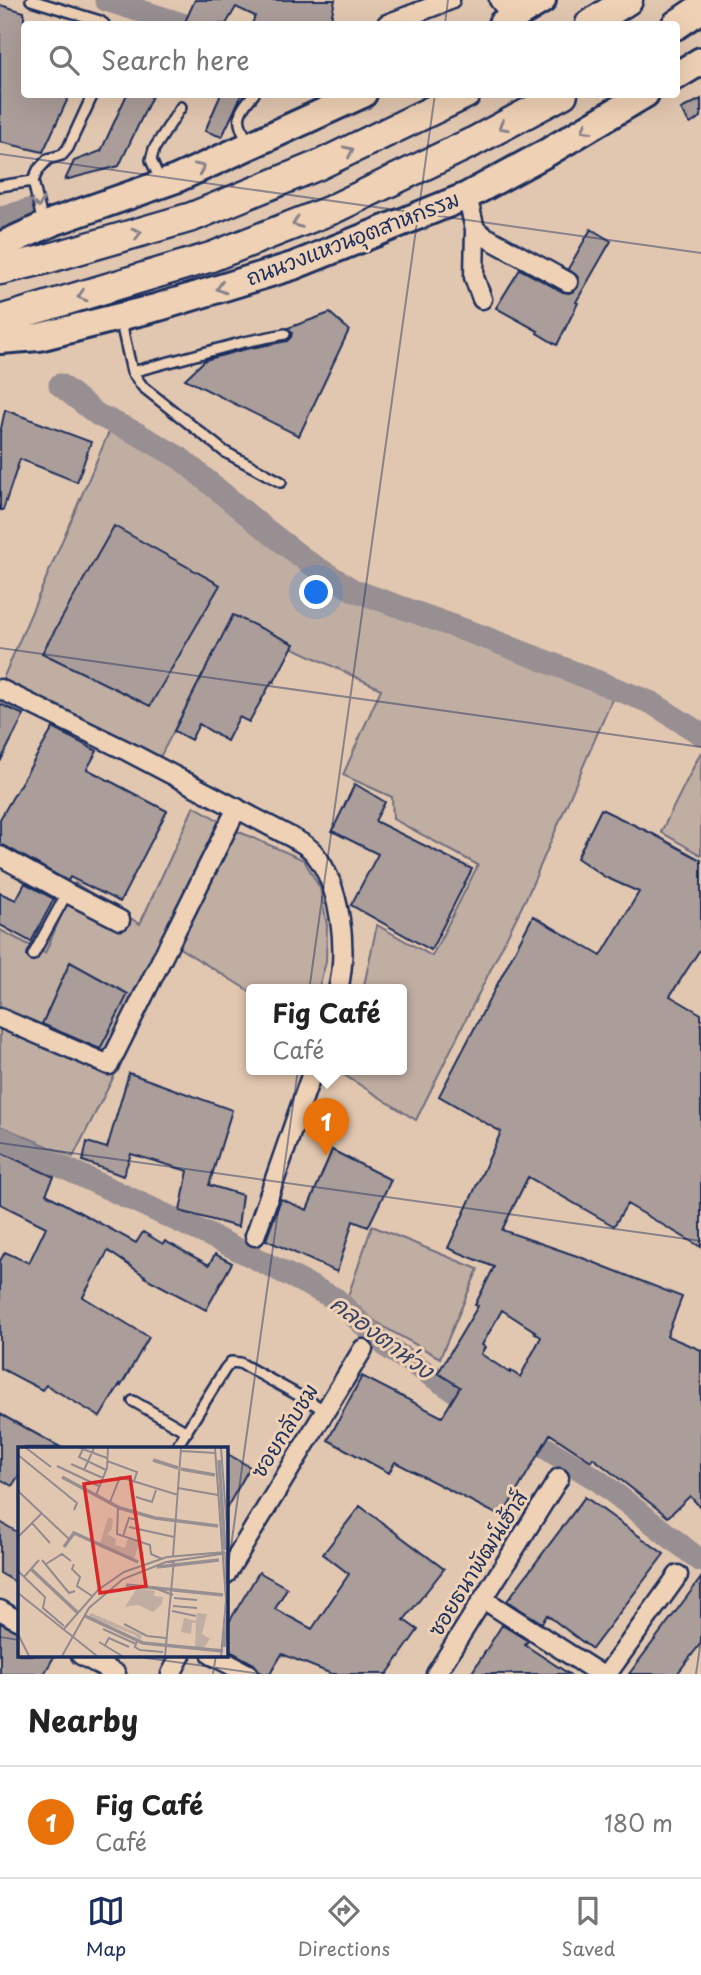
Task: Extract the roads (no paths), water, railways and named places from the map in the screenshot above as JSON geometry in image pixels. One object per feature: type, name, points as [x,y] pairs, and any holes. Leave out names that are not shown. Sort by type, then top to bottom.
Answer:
[{"type":"main road","points":[[504,14],[542,0]]},
{"type":"main road","points":[[595,21],[628,0]]},
{"type":"main road","points":[[680,23],[701,8]]},
{"type":"main road","points":[[680,74],[701,61]]},
{"type":"main road","points":[[0,246],[44,226],[162,184],[354,98]]},
{"type":"main road","points":[[0,270],[192,217],[319,165],[458,98]]},
{"type":"main road","name":"ถนนวงแหวนอุตสาหกรรม","points":[[0,320],[211,257],[331,210],[473,142],[556,98]]},
{"type":"main road","name":"ถนนวงแหวนอุตสาหกรรม","points":[[0,340],[39,337],[120,317],[293,266],[467,195],[548,152],[638,98]]},
{"type":"street","points":[[395,21],[450,0]]},
{"type":"street","points":[[467,195],[475,229],[474,277],[482,299]]},
{"type":"street","points":[[475,229],[568,282]]},
{"type":"street","points":[[0,690],[127,751],[313,851],[333,892],[341,928],[342,971],[339,984]]},
{"type":"street","points":[[0,1018],[109,1065],[237,808]]},
{"type":"street","points":[[0,856],[120,920]]},
{"type":"street","points":[[255,1236],[311,1075]]},
{"type":"street","name":"ซอยกลับชม","points":[[228,1571],[363,1349]]},
{"type":"street","name":"ซอยธนาพัฒน์เฮ้าส์","points":[[436,1674],[559,1478]]},
{"type":"street","points":[[607,1674],[678,1575]]},
{"type":"street","points":[[483,1599],[600,1674]]},
{"type":"street","points":[[0,1610],[18,1620]]},
{"type":"street","points":[[85,1657],[116,1674]]},
{"type":"street","points":[[171,1674],[180,1657]]},
{"type":"street","points":[[216,1657],[248,1674]]},
{"type":"lane","points":[[31,0],[100,21]]},
{"type":"lane","points":[[44,226],[33,181],[48,159],[61,155],[68,148],[91,98]]},
{"type":"lane","points":[[250,146],[239,125],[239,115],[251,98]]},
{"type":"lane","points":[[162,184],[151,160],[154,149],[181,107]]},
{"type":"lane","points":[[0,186],[33,181]]},
{"type":"lane","points":[[120,317],[132,372],[143,387],[225,452],[281,482]]},
{"type":"lane","points":[[132,372],[244,342],[285,334]]},
{"type":"lane","points":[[33,955],[67,893]]},
{"type":"lane","points":[[177,1447],[231,1363],[240,1363],[325,1410]]},
{"type":"lane","points":[[133,1401],[187,1432]]},
{"type":"waterway","points":[[106,0],[172,21]]},
{"type":"waterway","points":[[0,218],[32,209]]},
{"type":"waterway","points":[[60,385],[98,415],[180,458],[308,562],[353,590],[479,635],[652,703],[701,734]]},
{"type":"waterway","name":"คลองตาห่วง","points":[[0,1138],[217,1239],[336,1299],[387,1347],[483,1409]]},
{"type":"waterway","name":"คลองตาห่วง","points":[[518,1431],[599,1481],[701,1561]]},
{"type":"place","name":"Fig Café","points":[[326,1156]]}]
